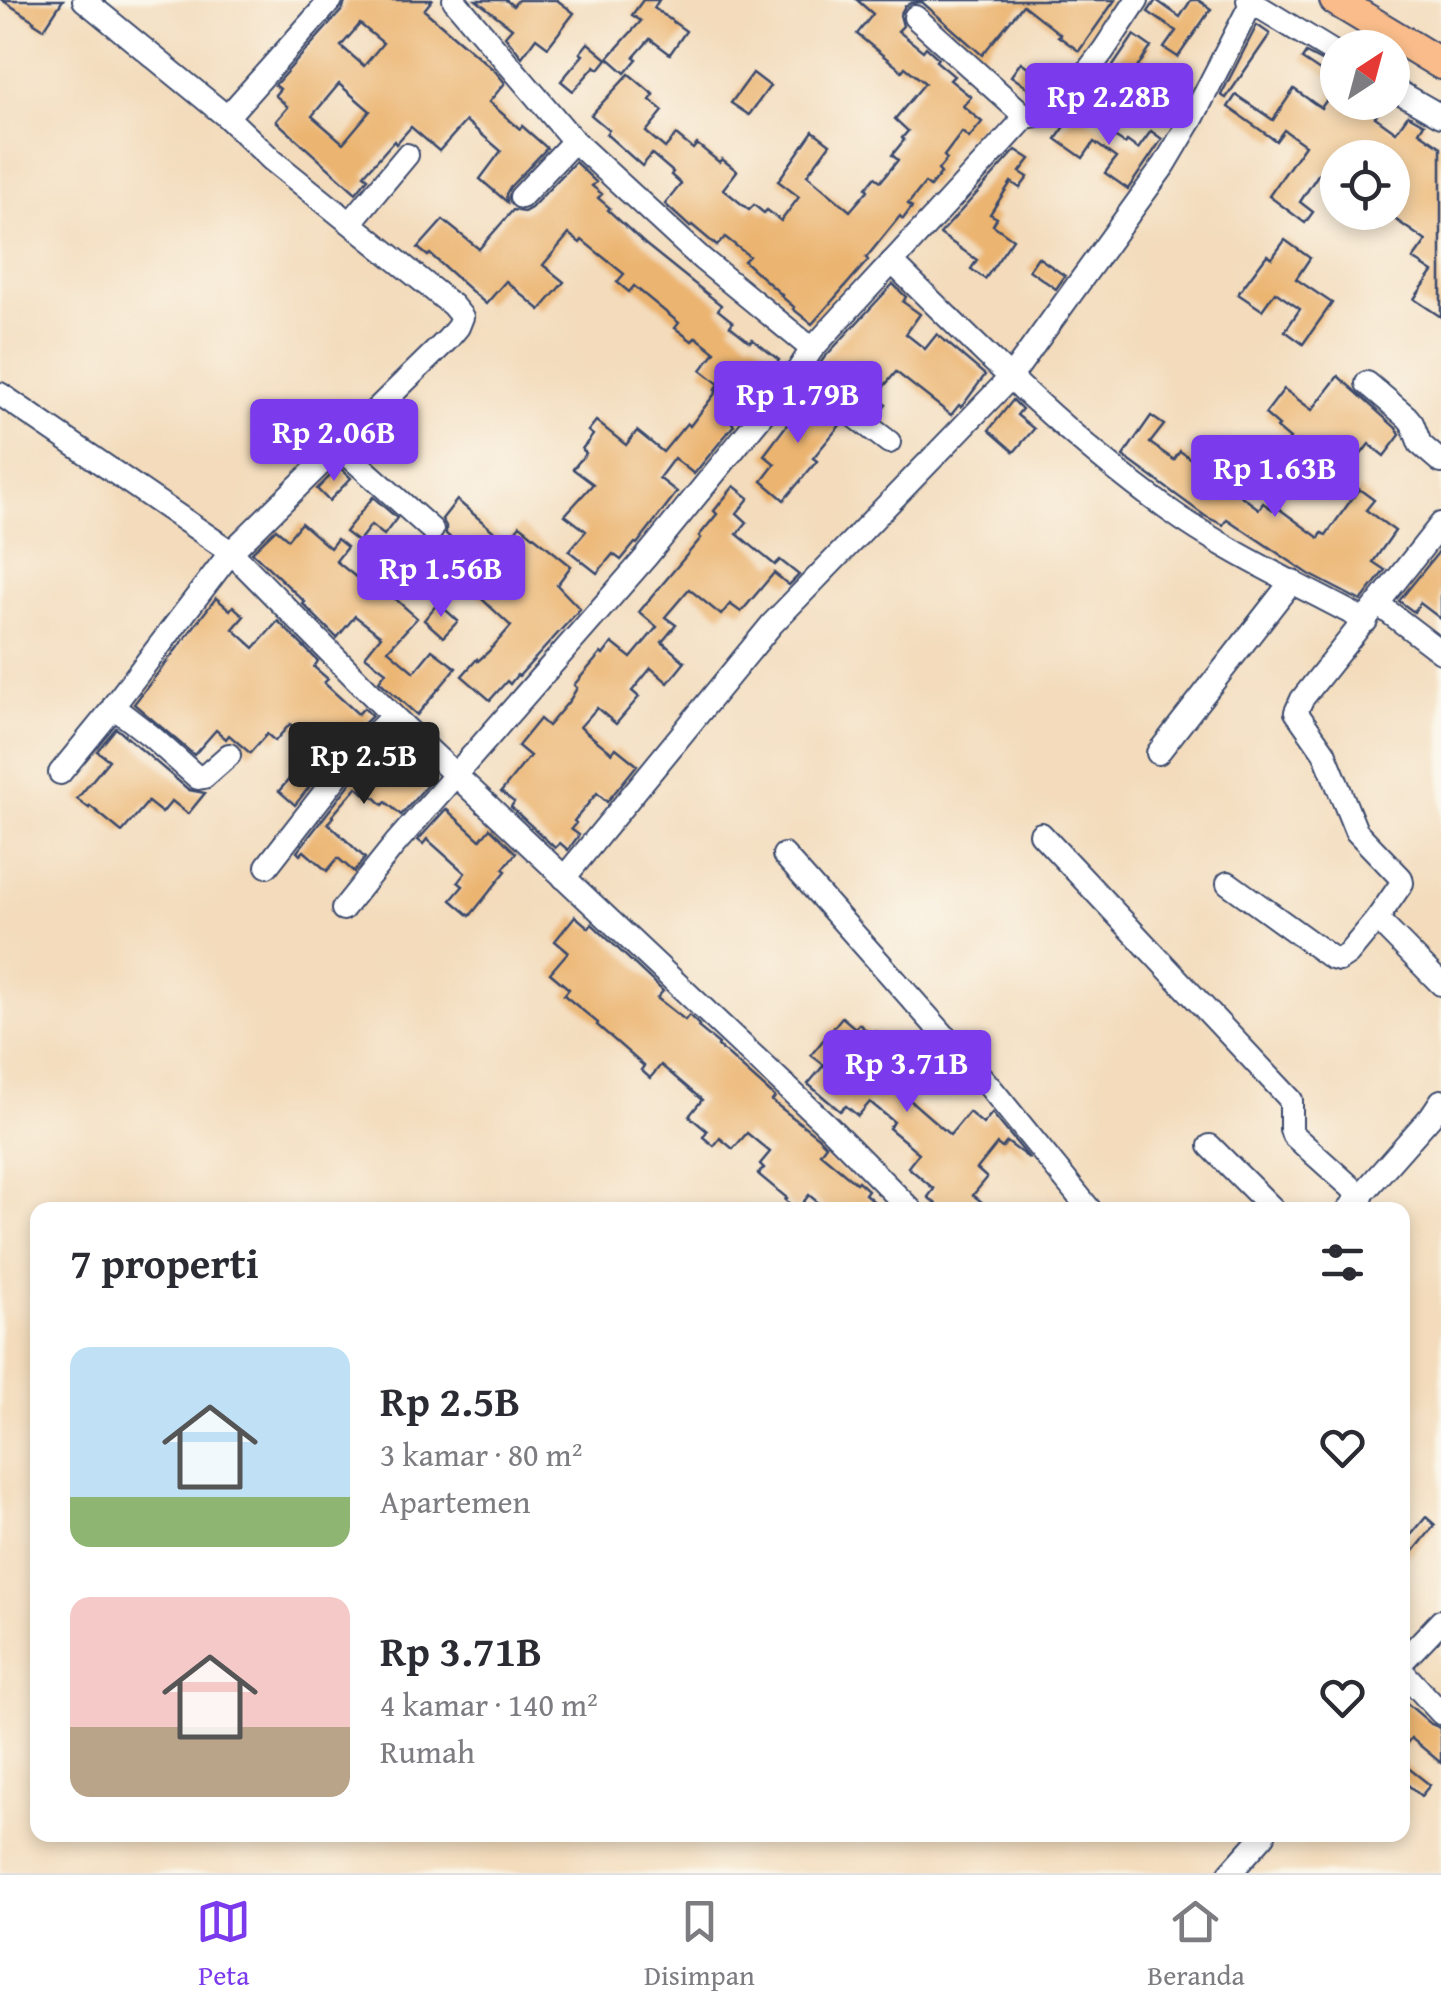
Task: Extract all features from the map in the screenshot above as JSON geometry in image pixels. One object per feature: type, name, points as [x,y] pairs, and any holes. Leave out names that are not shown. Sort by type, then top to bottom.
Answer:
[{"type":"main road","points":[[1335,0],[1441,64]]},
{"type":"street","points":[[60,773],[231,552],[462,321],[452,305],[272,160],[227,117],[84,0]]},
{"type":"street","points":[[227,117],[332,0]]},
{"type":"street","points":[[454,0],[574,141],[702,260],[812,349]]},
{"type":"street","points":[[343,909],[646,557],[812,349],[1026,117],[1050,113],[1064,102],[1136,0]]},
{"type":"street","points":[[564,878],[772,624],[1010,378],[1172,152],[1251,1],[1282,9],[1320,40]]},
{"type":"street","points":[[915,18],[1026,117]]},
{"type":"street","points":[[1410,98],[1441,116]]},
{"type":"street","points":[[521,197],[574,141]]},
{"type":"street","points":[[351,222],[407,155]]},
{"type":"street","points":[[892,262],[1010,378],[1097,455],[1168,510],[1292,581],[1372,612],[1441,652]]},
{"type":"street","points":[[796,372],[889,442]]},
{"type":"street","points":[[1367,383],[1412,423],[1420,444],[1441,462]]},
{"type":"street","points":[[0,394],[231,552],[393,716],[828,1126],[903,1202]]},
{"type":"street","points":[[338,446],[432,530]]},
{"type":"street","points":[[1228,882],[1339,960],[1377,919],[1402,883],[1356,831],[1324,752],[1296,712],[1302,698],[1441,524]]},
{"type":"street","points":[[1158,753],[1292,581]]},
{"type":"street","points":[[114,707],[200,778],[229,755]]},
{"type":"street","points":[[267,866],[356,752],[393,716]]},
{"type":"street","points":[[1041,834],[1291,1100],[1293,1134],[1354,1202]]},
{"type":"street","points":[[784,855],[990,1088],[1083,1202]]},
{"type":"street","points":[[1377,919],[1441,984]]},
{"type":"street","points":[[1356,1202],[1441,1101]]},
{"type":"street","points":[[1210,1146],[1266,1202]]},
{"type":"street","points":[[1410,1664],[1441,1621]]},
{"type":"street","points":[[1410,1678],[1441,1712]]},
{"type":"street","points":[[1230,1873],[1258,1842]]},
{"type":"building","points":[[2,0],[63,0],[44,29]]},
{"type":"building","points":[[346,0],[432,0],[424,10],[495,71],[505,83],[489,102],[547,148],[510,187],[507,202],[480,179],[501,151],[466,121],[439,151],[411,127],[364,175],[368,178],[356,193],[276,121],[288,107],[275,95],[280,89],[275,85],[342,10]],"holes":[[[360,24],[383,43],[364,66],[341,46]],[[339,84],[370,111],[343,143],[312,116]]]},
{"type":"building","points":[[476,0],[506,0],[513,6],[518,0],[557,0],[574,13],[548,47],[536,38],[522,57],[505,36],[512,28]]},
{"type":"building","points":[[643,0],[659,0],[654,8],[686,31],[670,54],[650,39],[625,73],[608,58],[641,21],[632,15]]},
{"type":"building","points":[[857,0],[1115,0],[1079,51],[1023,5],[982,55],[922,2],[905,6],[900,15],[903,26],[898,31],[938,58],[936,61],[954,76],[950,80],[971,97],[963,106],[982,122],[969,138],[962,132],[944,156],[947,159],[938,170],[941,173],[930,187],[925,183],[908,204],[912,207],[903,219],[900,216],[812,324],[744,261],[749,256],[725,237],[717,246],[665,204],[681,184],[671,175],[673,172],[652,154],[642,166],[591,115],[629,74],[654,95],[650,100],[663,111],[646,132],[665,148],[676,135],[693,149],[697,144],[719,162],[722,159],[737,171],[723,189],[749,210],[754,205],[781,221],[799,197],[778,181],[813,131],[830,144],[807,175],[850,211],[875,177],[881,181],[898,160],[892,155],[908,131],[895,119],[925,83],[905,67],[902,71],[857,34],[873,14]]},
{"type":"building","points":[[1156,0],[1180,17],[1191,0],[1211,9],[1178,57],[1164,48],[1176,31],[1148,12]]},
{"type":"building","points":[[1257,25],[1270,34],[1226,98],[1221,95]]},
{"type":"building","points":[[1134,35],[1151,47],[1137,68],[1160,83],[1146,102],[1107,75]]},
{"type":"building","points":[[588,43],[607,59],[599,69],[595,66],[573,91],[561,81]]},
{"type":"building","points":[[1306,53],[1320,60],[1320,71],[1302,59]]},
{"type":"building","points":[[1021,62],[1047,81],[1038,95],[1011,76]]},
{"type":"building","points":[[753,73],[770,86],[749,115],[731,103]]},
{"type":"building","points":[[1294,89],[1320,107],[1320,120],[1379,120],[1396,132],[1410,116],[1424,124],[1419,132],[1441,147],[1441,317],[1414,299],[1433,272],[1413,259],[1426,241],[1410,230],[1410,140],[1320,140],[1320,174],[1300,202],[1313,212],[1305,223],[1269,196],[1305,145],[1284,130],[1276,141],[1228,107],[1236,95],[1273,120]]},
{"type":"building","points":[[1076,111],[1138,149],[1151,131],[1162,139],[1128,189],[1105,173],[1116,158],[1094,142],[1083,158],[1056,139]]},
{"type":"building","points":[[1016,150],[1030,159],[1020,172],[1028,177],[1020,188],[1011,182],[990,214],[997,218],[993,225],[1013,239],[985,279],[971,269],[977,260],[940,234]]},
{"type":"building","points":[[575,162],[596,182],[592,186],[602,194],[598,198],[608,210],[721,305],[718,310],[733,322],[730,326],[779,360],[694,474],[674,458],[659,478],[677,492],[637,544],[621,560],[613,554],[597,573],[569,551],[586,531],[565,515],[593,484],[573,469],[586,453],[582,449],[593,435],[588,431],[596,421],[626,445],[637,431],[663,452],[717,391],[719,384],[701,370],[715,352],[696,337],[692,341],[675,328],[679,323],[634,286],[629,292],[617,282],[624,274],[569,234],[543,265],[564,282],[540,310],[506,281],[486,304],[418,248],[443,220],[479,249],[513,210],[524,212],[531,208]]},
{"type":"building","points":[[1285,240],[1310,258],[1296,279],[1332,303],[1303,344],[1285,331],[1300,309],[1275,292],[1262,310],[1238,294],[1267,255],[1272,258]]},
{"type":"building","points":[[1038,257],[1065,276],[1056,289],[1029,270]]},
{"type":"building","points":[[893,284],[906,297],[903,302],[920,314],[906,334],[925,349],[937,334],[985,375],[951,415],[896,372],[876,396],[886,405],[878,415],[830,372],[827,376],[817,368]]},
{"type":"building","points":[[1338,376],[1400,435],[1384,456],[1369,444],[1359,457],[1350,450],[1326,481],[1280,452],[1290,439],[1265,414],[1284,389],[1312,410]]},
{"type":"building","points":[[802,395],[841,424],[784,500],[762,481],[775,464],[764,455],[792,418],[786,413]]},
{"type":"building","points":[[1013,400],[1022,409],[1017,415],[1034,429],[1014,452],[989,430]]},
{"type":"building","points":[[1151,416],[1164,425],[1150,443],[1174,460],[1180,451],[1259,509],[1263,503],[1276,512],[1278,508],[1319,538],[1322,533],[1326,535],[1359,489],[1374,500],[1366,510],[1395,531],[1373,562],[1385,570],[1361,601],[1309,574],[1227,519],[1223,525],[1205,516],[1123,456]]},
{"type":"building","points":[[339,467],[351,478],[329,501],[317,489]]},
{"type":"building","points":[[734,486],[749,498],[737,513],[747,522],[737,534],[775,565],[780,560],[799,575],[789,585],[774,573],[741,612],[730,604],[721,615],[689,589],[665,617],[676,625],[662,642],[685,662],[668,683],[651,668],[632,691],[639,697],[616,724],[597,708],[580,727],[612,753],[616,748],[637,765],[607,802],[597,793],[574,821],[571,829],[579,835],[568,850],[560,843],[555,848],[511,807],[514,802],[501,792],[530,756],[518,746],[540,719],[548,726],[570,700],[577,688],[574,685],[612,643],[631,658],[657,627],[639,612],[701,538],[717,514],[714,511]]},
{"type":"building","points":[[373,497],[397,518],[384,535],[371,525],[358,542],[345,532]]},
{"type":"building","points":[[457,500],[506,542],[520,525],[571,566],[557,585],[580,609],[519,676],[510,684],[507,681],[490,700],[462,676],[511,626],[441,561],[454,547],[448,543],[452,539],[446,534],[442,519]]},
{"type":"building","points":[[301,523],[330,548],[337,539],[347,547],[336,561],[379,592],[382,587],[417,618],[388,650],[414,672],[432,650],[456,668],[417,715],[379,681],[386,672],[365,656],[381,636],[355,616],[337,638],[252,552],[276,529],[288,539]]},
{"type":"building","points":[[1441,549],[1441,619],[1420,603],[1414,612],[1399,601]]},
{"type":"building","points":[[216,598],[244,616],[233,629],[254,648],[278,621],[318,661],[314,667],[328,679],[324,683],[358,714],[364,708],[372,716],[344,743],[295,805],[279,791],[317,747],[290,724],[275,741],[267,734],[250,753],[229,735],[226,739],[216,730],[194,755],[134,704]]},
{"type":"building","points":[[438,603],[458,621],[443,637],[424,620]]},
{"type":"building","points":[[116,728],[189,790],[205,793],[188,814],[172,801],[162,813],[148,802],[122,832],[77,799],[109,760],[97,751]]},
{"type":"building","points":[[384,746],[428,784],[401,815],[357,787],[332,816],[328,823],[365,858],[354,872],[338,858],[327,871],[304,851],[300,855],[297,852]]},
{"type":"building","points":[[446,809],[480,840],[490,828],[516,853],[470,916],[451,900],[463,886],[458,882],[465,873],[427,839],[423,844],[418,840]]},
{"type":"building","points":[[575,916],[589,928],[592,924],[663,991],[657,998],[685,1020],[689,1015],[775,1097],[772,1101],[826,1145],[820,1153],[858,1181],[874,1202],[817,1202],[809,1195],[803,1202],[787,1202],[758,1174],[764,1168],[760,1164],[770,1152],[747,1133],[733,1149],[720,1138],[714,1146],[703,1137],[707,1131],[689,1116],[702,1100],[661,1065],[650,1078],[641,1070],[644,1066],[564,995],[569,989],[550,973],[568,952],[555,941]]},
{"type":"building","points":[[842,1017],[855,1028],[859,1024],[872,1035],[875,1031],[907,1060],[894,1076],[907,1087],[902,1093],[950,1135],[969,1112],[983,1124],[992,1113],[1030,1159],[1007,1142],[1002,1148],[997,1144],[977,1169],[987,1178],[973,1195],[982,1202],[934,1202],[928,1197],[934,1189],[908,1167],[919,1153],[889,1128],[894,1122],[870,1102],[858,1116],[846,1106],[840,1111],[808,1084],[824,1065],[811,1055]]},
{"type":"building","points":[[1426,1517],[1435,1525],[1410,1556],[1410,1536]]},
{"type":"building","points":[[1410,1706],[1441,1728],[1441,1763],[1411,1738]]},
{"type":"building","points":[[1410,1769],[1430,1785],[1421,1796],[1410,1787]]}]
